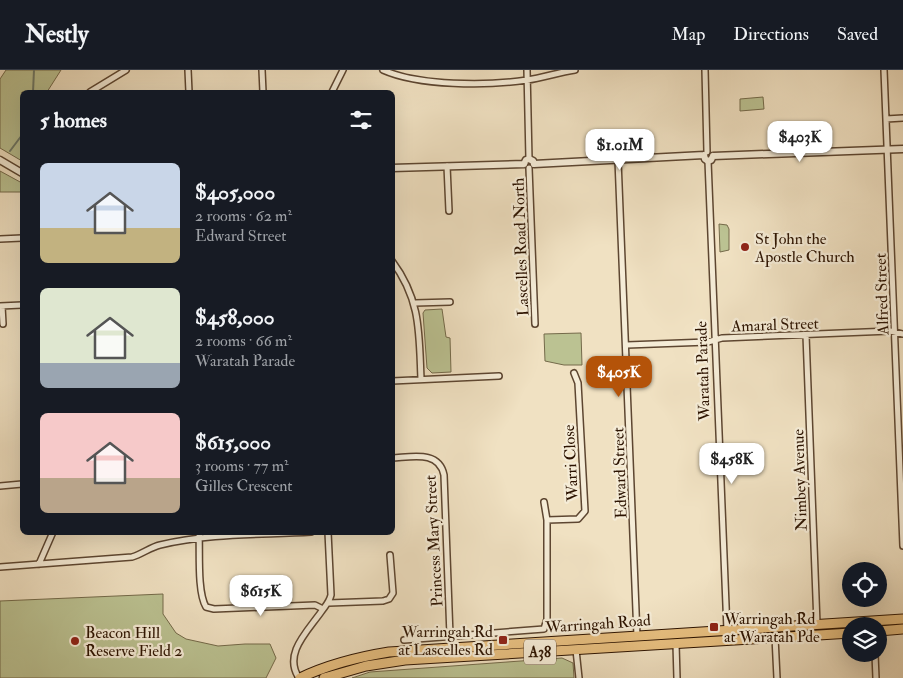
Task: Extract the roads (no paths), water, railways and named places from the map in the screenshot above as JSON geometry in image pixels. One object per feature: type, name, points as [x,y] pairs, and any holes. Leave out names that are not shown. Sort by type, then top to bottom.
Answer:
[{"type":"highway","name":"Warringah Road","points":[[299,678],[328,665],[376,654],[518,643],[903,619]]},
{"type":"highway","points":[[887,630],[903,629]]},
{"type":"highway","name":"Waratah Parade","points":[[727,630],[728,640]]},
{"type":"highway","name":"Warringah Road","points":[[324,678],[366,666],[405,660],[842,633]]},
{"type":"highway","points":[[675,634],[676,644]]},
{"type":"street","points":[[93,90],[126,70]]},
{"type":"street","points":[[188,70],[189,90]]},
{"type":"street","points":[[262,70],[263,90]]},
{"type":"street","points":[[333,90],[343,70]]},
{"type":"street","points":[[383,70],[424,80],[458,84],[492,84],[527,80],[575,70]]},
{"type":"street","name":"Lascelles Road North","points":[[527,70],[535,324]]},
{"type":"street","name":"Waratah Parade","points":[[704,70],[727,630]]},
{"type":"street","name":"Alfred Street","points":[[884,70],[903,546]]},
{"type":"street","points":[[886,119],[903,118]]},
{"type":"street","points":[[395,168],[903,149]]},
{"type":"street","points":[[0,160],[20,172]]},
{"type":"street","name":"Edward Street","points":[[618,160],[627,345],[637,636]]},
{"type":"street","points":[[447,166],[449,210]]},
{"type":"street","points":[[0,239],[20,238]]},
{"type":"street","points":[[395,265],[406,281],[415,303],[419,329],[421,379]]},
{"type":"street","points":[[415,303],[450,302]]},
{"type":"street","points":[[3,324],[1,306],[20,305]]},
{"type":"street","points":[[895,331],[903,334]]},
{"type":"street","name":"Amaral Street","points":[[627,345],[708,342],[722,338],[895,331]]},
{"type":"street","name":"Nimbey Avenue","points":[[806,335],[817,624]]},
{"type":"street","name":"Warri Close","points":[[547,520],[578,519],[585,511],[578,383],[574,373]]},
{"type":"street","points":[[395,381],[500,376]]},
{"type":"street","name":"Princess Mary Street","points":[[395,458],[426,457],[437,461],[442,466],[450,636]]},
{"type":"street","points":[[0,486],[20,484]]},
{"type":"street","points":[[544,502],[547,520]]},
{"type":"street","name":"Warringah Road","points":[[404,640],[541,630],[546,627],[547,520]]},
{"type":"street","points":[[39,564],[52,535]]},
{"type":"street","points":[[0,566],[132,557],[143,554],[157,546],[199,535],[202,601],[206,607],[214,609],[315,605],[323,609]]},
{"type":"street","points":[[299,678],[293,666],[294,652],[329,603],[331,596],[328,535]]},
{"type":"street","points":[[329,603],[383,601],[389,599],[393,594],[390,555]]},
{"type":"street","points":[[517,632],[518,643]]},
{"type":"street","points":[[775,637],[776,678]]},
{"type":"street","points":[[676,644],[677,678]]},
{"type":"street","points":[[576,650],[579,678]]},
{"type":"street","points":[[876,662],[876,678]]},
{"type":"waterway","points":[[33,90],[34,70]]},
{"type":"waterway","points":[[10,151],[20,138]]},
{"type":"place","name":"St John the Apostle Church","points":[[745,247]]},
{"type":"place","name":"Warringah Rd at Waratah Pde","points":[[714,627]]},
{"type":"place","name":"Warringah Rd at Lascelles Rd","points":[[503,640]]},
{"type":"place","name":"Beacon Hill Reserve Field 2","points":[[75,641]]}]
